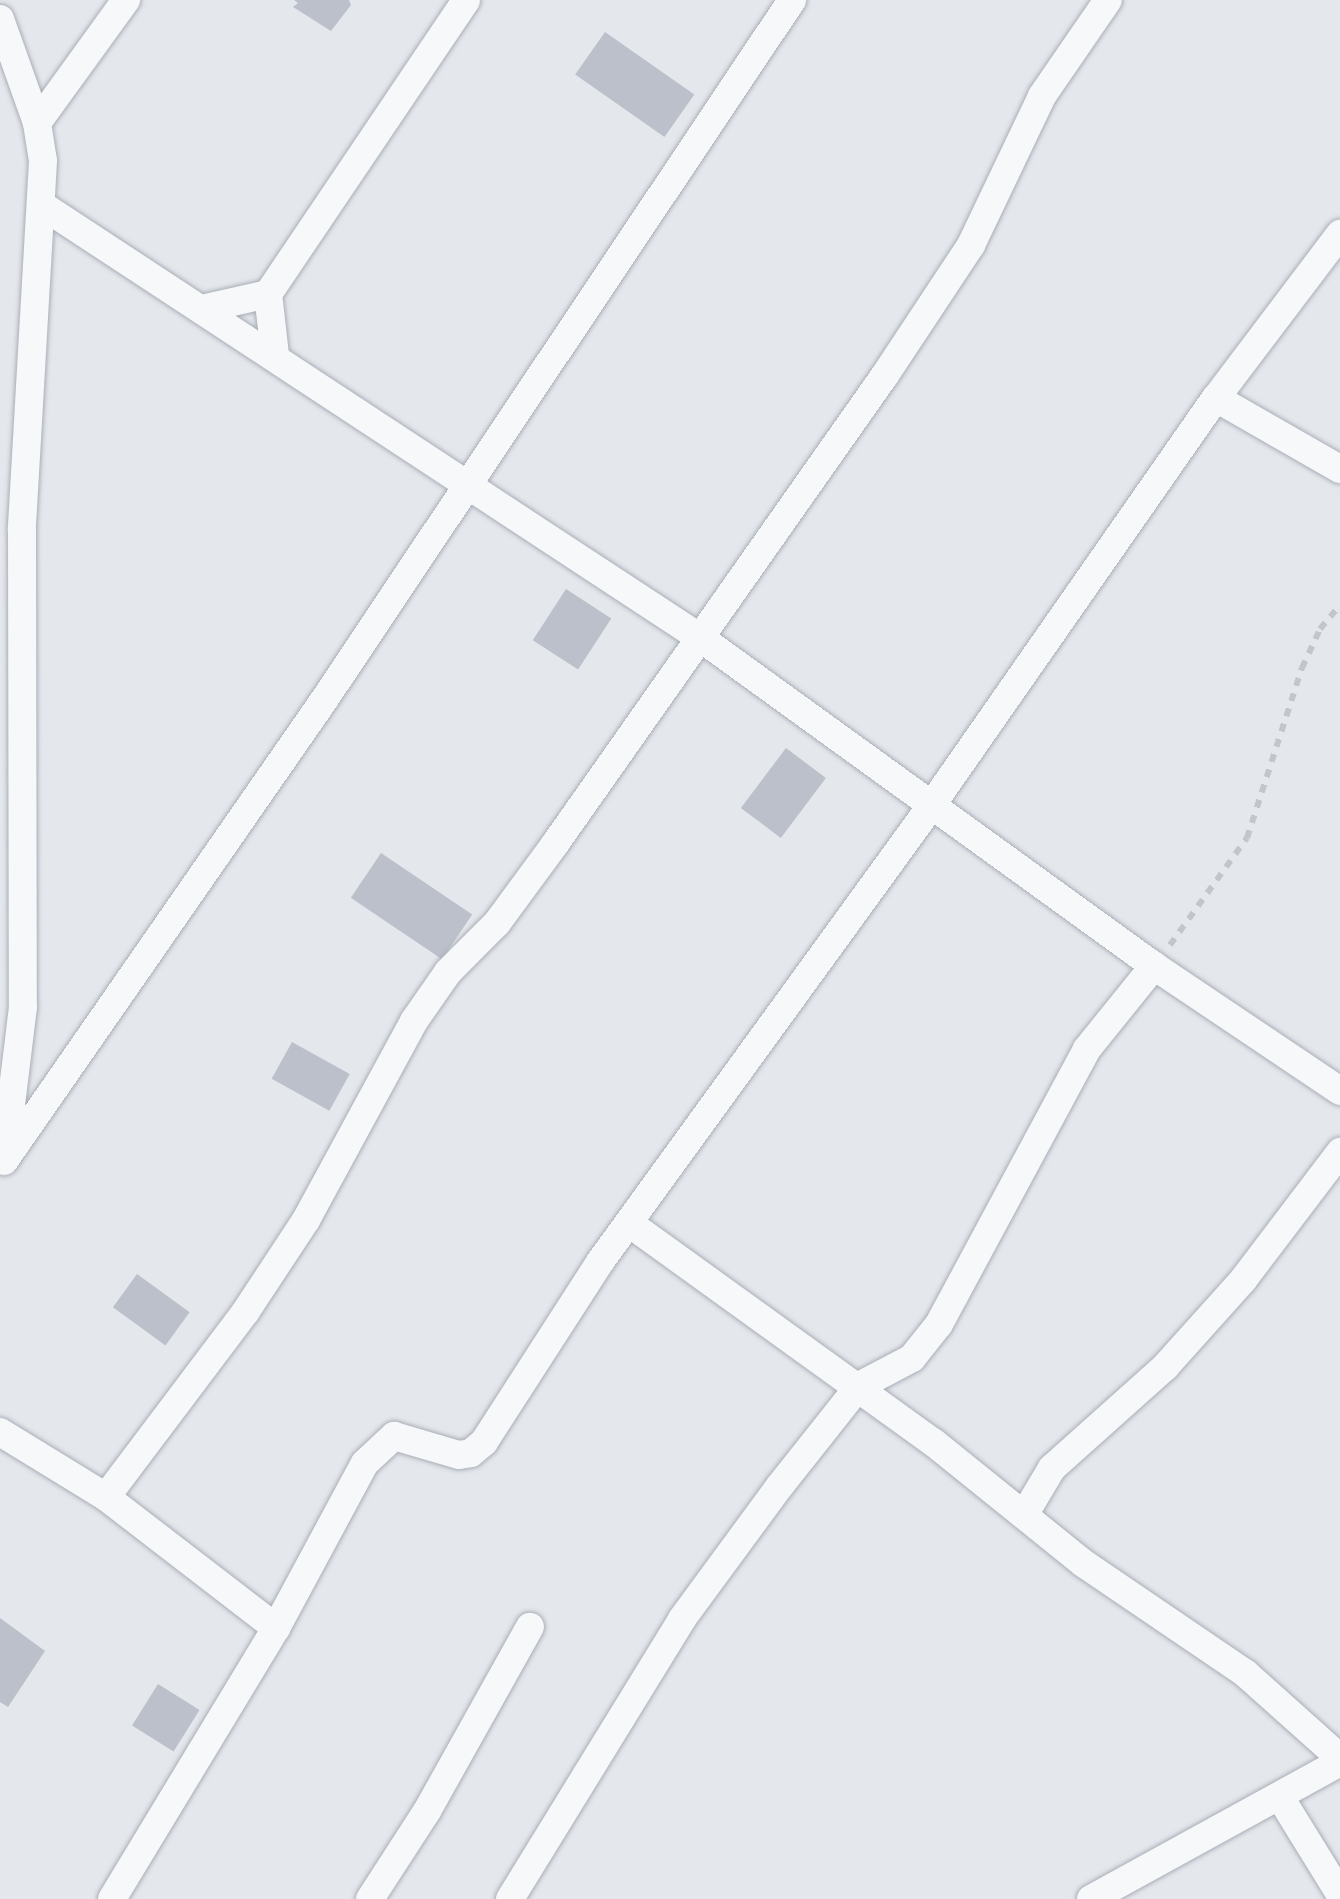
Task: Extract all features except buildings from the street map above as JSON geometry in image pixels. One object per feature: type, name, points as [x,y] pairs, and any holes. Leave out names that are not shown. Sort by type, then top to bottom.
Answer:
[{"type":"street","points":[[37,124],[126,0]]},
{"type":"street","points":[[274,355],[268,294],[466,0]]},
{"type":"street","points":[[2,1164],[470,486],[792,0]]},
{"type":"street","points":[[106,1497],[246,1311],[306,1220],[422,1008],[448,972],[498,922],[702,639],[971,245],[1042,96],[1108,0]]},
{"type":"street","points":[[0,19],[37,124],[44,161],[11,530],[23,1008],[2,1164]]},
{"type":"street","points":[[42,206],[702,639],[1154,966],[1340,1090]]},
{"type":"street","points":[[112,1899],[276,1628],[337,1509],[378,1447],[394,1436],[459,1455],[484,1442],[629,1223],[931,806],[1216,398],[1340,234]]},
{"type":"street","points":[[202,308],[268,294]]},
{"type":"street","points":[[1216,398],[1340,469]]},
{"type":"street","points":[[510,1899],[682,1619],[859,1386],[912,1358],[939,1324],[1087,1049],[1154,966]]},
{"type":"street","points":[[1024,1516],[1052,1468],[1165,1368],[1244,1280],[1340,1152]]},
{"type":"street","points":[[629,1223],[859,1386],[1083,1563],[1245,1673],[1340,1760],[1280,1797],[1161,1857],[1093,1899]]},
{"type":"street","points":[[0,1432],[106,1497],[276,1628]]},
{"type":"street","points":[[370,1899],[427,1811],[530,1628]]},
{"type":"street","points":[[1280,1797],[1340,1894]]},
{"type":"path","points":[[1154,966],[1247,838],[1302,668],[1320,629],[1340,605]]}]
